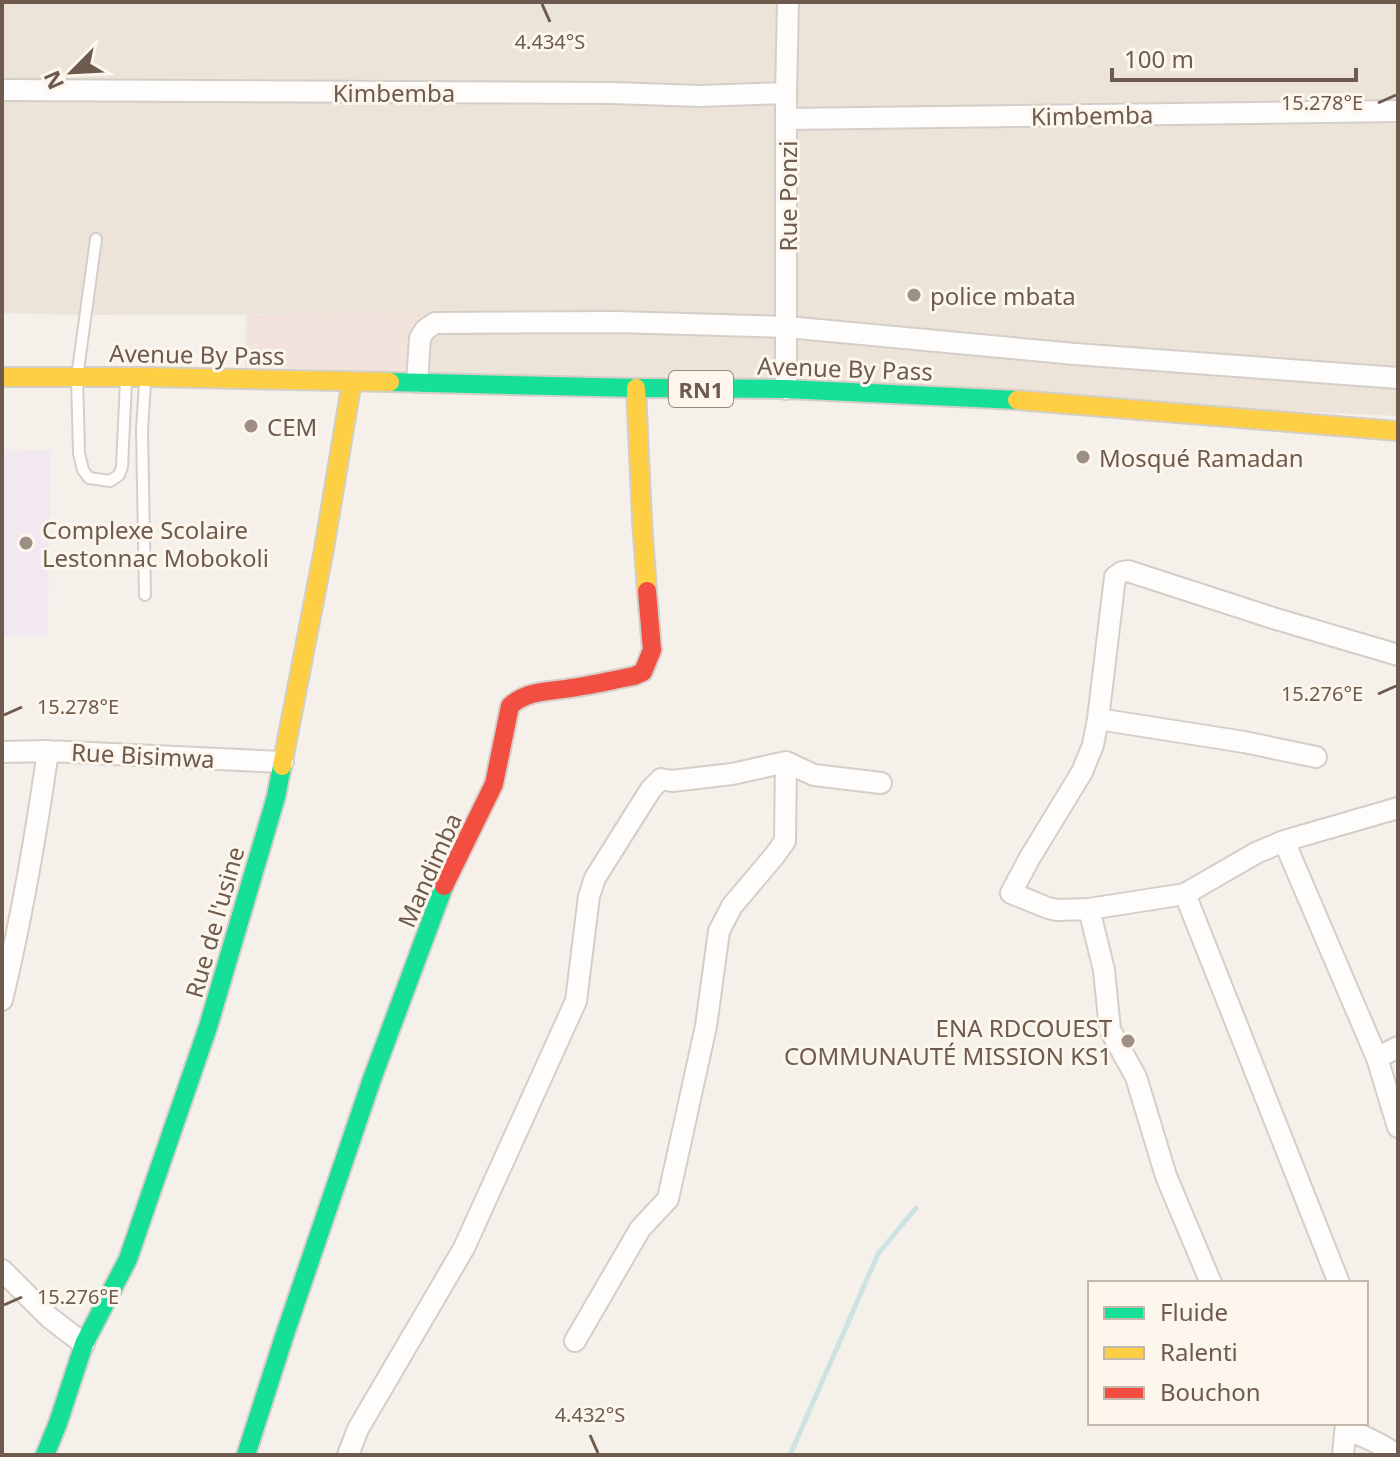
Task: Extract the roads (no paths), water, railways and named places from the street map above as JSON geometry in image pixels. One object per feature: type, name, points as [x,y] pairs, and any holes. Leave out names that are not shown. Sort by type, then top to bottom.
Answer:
[{"type":"main road","name":"Avenue By Pass","points":[[2,377],[786,389],[981,397],[1398,431]]},
{"type":"main road","name":"Rue de l'usine","points":[[45,1455],[84,1344],[128,1259],[203,1042],[276,797],[324,549],[352,381]]},
{"type":"main road","name":"Mandimba","points":[[246,1455],[372,1079],[447,878],[494,784],[510,706],[518,698],[533,694],[634,676],[643,672],[652,650],[636,388]]},
{"type":"street","name":"Rue Ponzi","points":[[786,389],[788,2]]},
{"type":"street","name":"Kimbemba","points":[[2,90],[700,96],[786,93]]},
{"type":"street","name":"Kimbemba","points":[[786,119],[1398,111]]},
{"type":"street","points":[[417,382],[420,338],[435,323],[616,322],[787,327],[1075,354],[1398,378]]},
{"type":"street","points":[[1398,655],[1128,571],[1122,572],[1115,577],[1093,745],[1082,772],[1011,893],[1048,908],[1089,909],[1185,894],[1256,853],[1284,841],[1398,808]]},
{"type":"street","points":[[1098,719],[1244,742],[1316,757]]},
{"type":"street","points":[[2,1000],[21,922],[48,751]]},
{"type":"street","name":"Rue Bisimwa","points":[[2,752],[48,751],[283,762]]},
{"type":"street","points":[[348,1455],[358,1429],[464,1248],[576,1001],[589,896],[595,878],[651,789],[661,779],[672,781],[732,774],[786,762],[814,775],[881,783]]},
{"type":"street","points":[[575,1341],[640,1229],[668,1199],[706,1026],[719,931],[732,906],[785,841],[786,762]]},
{"type":"street","points":[[1284,841],[1377,1058],[1398,1127]]},
{"type":"street","points":[[1185,894],[1338,1281]]},
{"type":"street","points":[[1089,909],[1104,970],[1110,1030],[1136,1077],[1166,1176],[1210,1281]]},
{"type":"street","points":[[1377,1058],[1398,1047]]},
{"type":"street","points":[[2,1270],[50,1318],[84,1344]]},
{"type":"street","points":[[1343,1455],[1346,1425]]},
{"type":"street","points":[[1346,1425],[1363,1438],[1379,1442],[1396,1455]]},
{"type":"lane","points":[[96,239],[77,377],[79,453],[83,470],[89,478],[110,481],[119,475],[122,467],[126,377]]},
{"type":"lane","points":[[145,595],[142,430],[146,377]]},
{"type":"waterway","points":[[790,1455],[878,1254],[916,1208]]},
{"type":"place","name":"police mbata","points":[[914,295]]},
{"type":"place","name":"CEM","points":[[251,426]]},
{"type":"place","name":"Mosqué Ramadan","points":[[1083,457]]},
{"type":"place","name":"Complexe Scolaire Lestonnac Mobokoli","points":[[26,543]]},
{"type":"place","name":"ENA RDCOUEST COMMUNAUTÉ MISSION KS1","points":[[1128,1041]]}]
